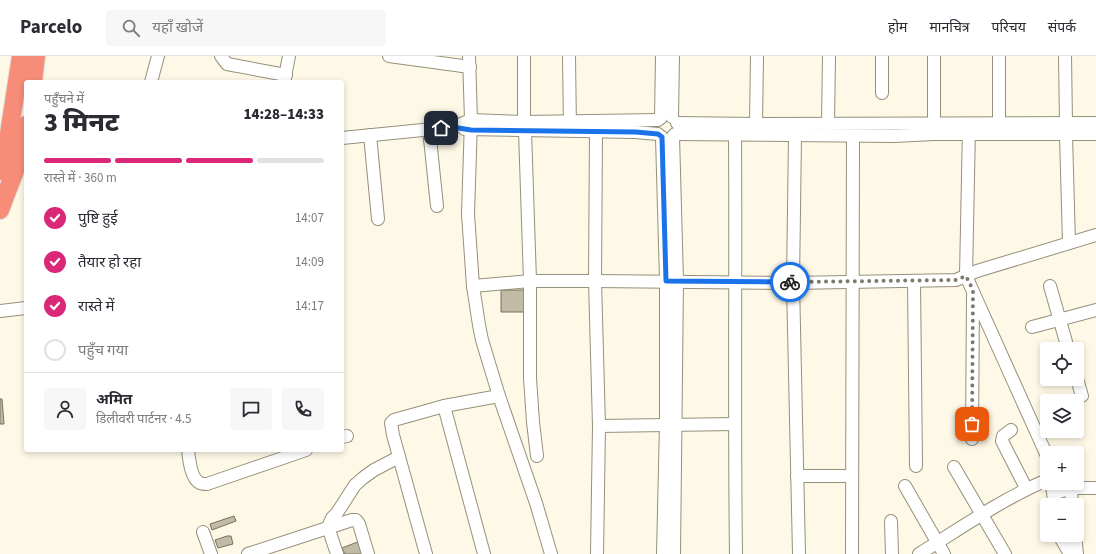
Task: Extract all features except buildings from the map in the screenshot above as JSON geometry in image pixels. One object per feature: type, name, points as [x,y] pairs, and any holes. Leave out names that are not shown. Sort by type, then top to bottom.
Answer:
[{"type":"highway","points":[[14,169],[8,140],[21,56]]},
{"type":"highway","points":[[33,80],[36,56]]},
{"type":"highway","points":[[0,210],[14,169],[24,132]]},
{"type":"street","points":[[152,80],[158,56]]},
{"type":"street","points":[[220,56],[227,64],[285,78],[288,57]]},
{"type":"street","points":[[389,56],[469,61],[471,125],[468,214],[473,286],[482,340],[499,396],[536,503],[551,554]]},
{"type":"street","points":[[524,56],[530,281],[530,378],[537,456]]},
{"type":"street","points":[[568,56],[570,126]]},
{"type":"street","points":[[662,56],[667,127],[672,281],[671,424],[674,554]]},
{"type":"street","points":[[667,127],[673,56]]},
{"type":"street","points":[[756,56],[756,124]]},
{"type":"street","points":[[828,124],[829,56]]},
{"type":"street","points":[[882,56],[882,93]]},
{"type":"street","points":[[934,56],[934,124]]},
{"type":"street","points":[[999,124],[1000,56]]},
{"type":"street","points":[[1065,56],[1069,243]]},
{"type":"street","points":[[344,138],[471,125],[667,127],[756,124],[934,124],[969,129],[1066,129],[1096,123]]},
{"type":"street","points":[[570,126],[596,131],[636,132],[667,127],[735,135],[894,136],[934,134],[999,124],[1066,129],[1096,134]]},
{"type":"street","points":[[969,129],[966,276],[1043,446]]},
{"type":"street","points":[[429,130],[437,206]]},
{"type":"street","points":[[596,131],[595,280],[599,426],[597,554]]},
{"type":"street","points":[[370,135],[378,218]]},
{"type":"street","points":[[735,135],[736,282],[734,424],[736,554]]},
{"type":"street","points":[[795,136],[793,282],[799,554]]},
{"type":"street","points":[[852,554],[853,136]]},
{"type":"street","points":[[473,286],[530,281],[595,280],[736,282],[956,280],[977,271],[1096,235]]},
{"type":"street","points":[[914,281],[916,466]]},
{"type":"street","points":[[1050,286],[1066,342]]},
{"type":"street","points":[[972,439],[973,290]]},
{"type":"street","points":[[0,311],[24,308]]},
{"type":"street","points":[[1032,327],[1096,310]]},
{"type":"street","points":[[426,554],[399,458],[391,423],[394,420],[444,406],[499,396]]},
{"type":"street","points":[[444,406],[484,554]]},
{"type":"street","points":[[663,554],[671,424]]},
{"type":"street","points":[[599,426],[734,424]]},
{"type":"street","points":[[1011,430],[1003,436],[1002,441],[1026,488]]},
{"type":"street","points":[[188,452],[196,479],[200,483],[207,484],[300,452]]},
{"type":"street","points":[[337,554],[328,527],[332,518],[355,486],[363,478],[374,470],[399,458]]},
{"type":"street","points":[[954,467],[1005,554]]},
{"type":"street","points":[[797,476],[852,476]]},
{"type":"street","points":[[905,486],[944,554]]},
{"type":"street","points":[[919,554],[1026,488],[1040,486]]},
{"type":"street","points":[[1084,487],[1096,488]]},
{"type":"street","points":[[1054,490],[1056,492],[1062,492],[1064,490]]},
{"type":"street","points":[[248,554],[347,520],[356,520],[360,524],[368,554]]},
{"type":"street","points":[[891,520],[892,554]]},
{"type":"street","points":[[203,532],[211,554]]},
{"type":"street","points":[[1063,542],[1070,554]]},
{"type":"street","points":[[1076,542],[1077,554]]},
{"type":"way so far","points":[[790,282],[956,280],[966,276],[973,290],[972,424]]},
{"type":"route","points":[[441,128],[452,127],[471,130],[636,132],[658,134],[662,137],[666,281],[790,282]]}]
